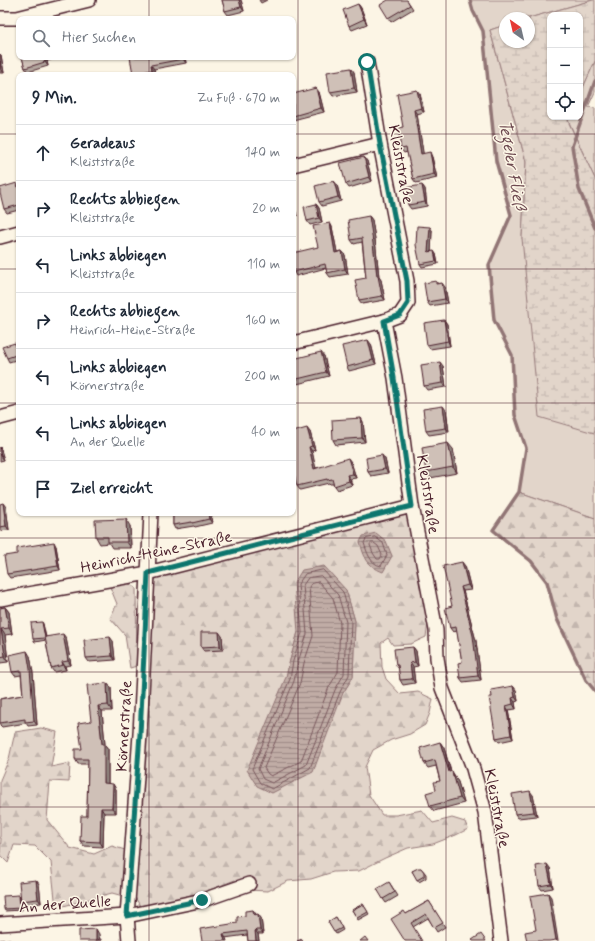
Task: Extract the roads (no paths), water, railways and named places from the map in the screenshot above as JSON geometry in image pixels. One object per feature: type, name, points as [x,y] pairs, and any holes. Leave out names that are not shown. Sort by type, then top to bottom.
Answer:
[{"type":"street","points":[[25,16],[89,0]]},
{"type":"street","points":[[0,18],[16,18]]},
{"type":"street","name":"Kleiststraße","points":[[367,62],[380,144],[407,281],[408,303],[400,315],[384,321],[394,378],[412,506],[433,611],[436,630],[437,658],[442,688],[472,765],[485,812],[502,941]]},
{"type":"street","points":[[296,164],[380,144]]},
{"type":"street","points":[[0,237],[16,233]]},
{"type":"street","points":[[296,343],[384,321]]},
{"type":"street","points":[[0,418],[16,414]]},
{"type":"street","name":"Heinrich-Heine-Straße","points":[[0,599],[148,573],[412,506]]},
{"type":"street","name":"Körnerstraße","points":[[129,941],[127,916],[140,734],[151,516]]},
{"type":"street","name":"An der Quelle","points":[[0,924],[127,916],[202,900],[249,884]]},
{"type":"water","points":[[376,533],[386,541],[392,556],[383,572],[370,564],[363,552],[360,542],[363,536]]},
{"type":"water","points":[[324,566],[346,590],[355,621],[353,677],[343,693],[313,772],[272,793],[257,786],[247,770],[286,677],[298,632],[294,583],[302,570]]},
{"type":"waterway","name":"Tegeler Fließ","points":[[470,0],[473,11],[483,31],[496,161],[511,215],[489,265],[494,320],[512,355],[515,415],[526,448],[519,492],[493,530],[531,561],[547,582],[557,619],[586,680],[595,691]]},
{"type":"waterway","points":[[595,81],[572,146],[579,189],[595,228]]}]
